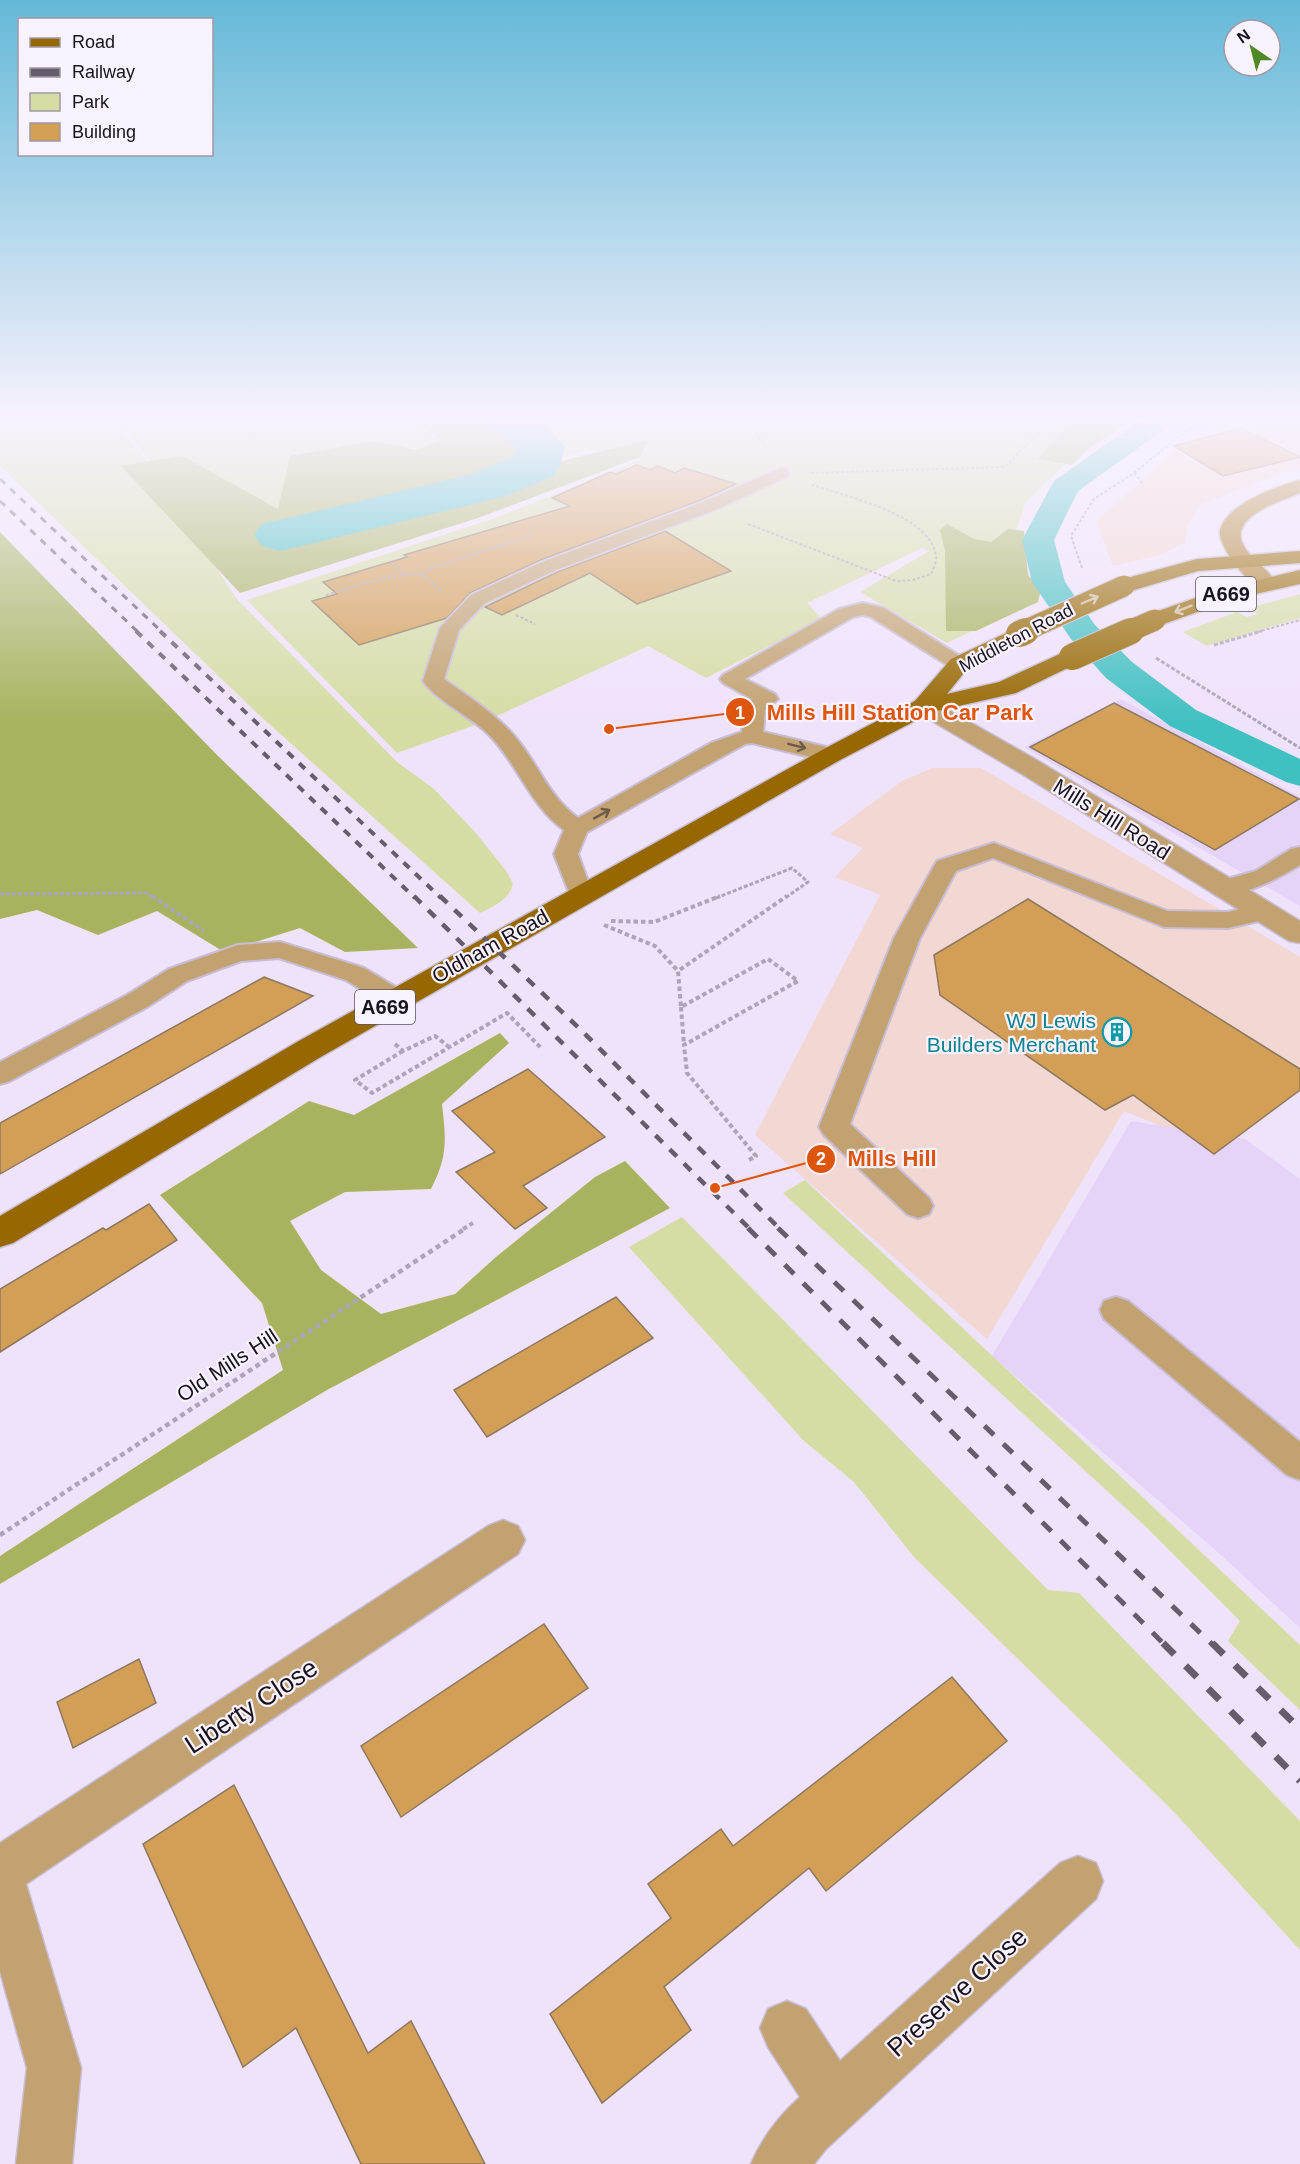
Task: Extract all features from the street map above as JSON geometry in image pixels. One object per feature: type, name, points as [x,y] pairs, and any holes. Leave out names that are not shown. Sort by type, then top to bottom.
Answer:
[{"type":"main road","points":[[1234,521],[1230,536],[1232,544],[1266,583]]},
{"type":"main road","name":"Middleton Road","points":[[924,706],[959,664],[1124,586],[1197,565],[1244,559],[1300,557]]},
{"type":"main road","name":"Middleton Road","points":[[924,706],[1007,688],[1155,620],[1210,598],[1266,583],[1300,577]]},
{"type":"main road","name":"Oldham Road","points":[[0,1233],[308,1050],[831,755],[924,706]]},
{"type":"street","name":"Mills Hill Road","points":[[924,706],[1031,768],[1222,888],[1300,934]]},
{"type":"street","name":"Liberty Close","points":[[0,1872],[503,1540]]},
{"type":"street","points":[[0,1880],[54,2068],[44,2164]]},
{"type":"street","name":"Preserve Close","points":[[779,2164],[806,2129],[1078,1881]]},
{"type":"street","points":[[787,2028],[836,2103]]},
{"type":"lane","points":[[577,828],[558,815],[546,802],[529,770],[507,741],[486,721],[433,681],[450,628],[478,599],[549,566],[669,521]]},
{"type":"lane","points":[[752,736],[755,707],[767,699],[730,680],[846,613],[863,609],[877,612],[959,664]]},
{"type":"lane","points":[[581,895],[566,854],[577,828],[719,748],[738,739],[752,736],[831,755]]},
{"type":"lane","points":[[918,1206],[834,1127],[907,938],[946,866],[994,850],[1164,919],[1228,920],[1263,912]]},
{"type":"lane","points":[[1222,888],[1265,876],[1300,854]]},
{"type":"lane","points":[[0,1074],[137,1001],[178,975],[238,953],[280,950],[355,974],[397,1000]]},
{"type":"lane","points":[[1116,1310],[1300,1464]]},
{"type":"path","points":[[742,521],[896,581],[913,580],[931,574],[936,557],[930,540],[906,521]]},
{"type":"path","points":[[391,563],[406,575]]},
{"type":"path","points":[[326,595],[386,577],[421,574]]},
{"type":"path","points":[[1214,645],[1300,620]]},
{"type":"path","points":[[607,921],[654,922],[792,868],[808,882],[678,971]]},
{"type":"path","points":[[0,894],[147,893],[238,953]]},
{"type":"path","points":[[600,924],[655,946],[678,971],[687,1073],[756,1156],[749,1160]]},
{"type":"path","points":[[681,1007],[768,959],[798,981],[684,1045]]},
{"type":"path","points":[[448,1046],[435,1036],[403,1051],[355,1080],[372,1093],[507,1013],[542,1049]]},
{"type":"path","points":[[391,1041],[403,1051]]},
{"type":"path","name":"Old Mills Hill","points":[[0,1535],[473,1223]]},
{"type":"shaded area","points":[[1096,521],[1190,521],[1184,543],[1157,556],[1113,566]]},
{"type":"shaded area","points":[[1121,699],[1300,797],[1300,906],[1024,747]]},
{"type":"shaded area","points":[[933,768],[981,768],[1300,957],[1300,1072],[1202,1143],[1124,1111],[987,1339],[755,1135],[880,895],[835,877],[863,848],[830,834],[902,781]]},
{"type":"shaded area","points":[[1131,1121],[1245,1139],[1300,1179],[1300,1628],[1221,1555],[992,1356]]},
{"type":"green space","points":[[57,521],[185,521],[236,598],[397,762],[434,789],[475,832],[507,872],[513,884],[511,890],[496,905],[480,913],[257,713]]},
{"type":"green space","points":[[173,521],[469,521],[240,593]]},
{"type":"green space","points":[[197,521],[274,521],[219,548]]},
{"type":"green space","points":[[486,521],[1019,521],[1008,556],[1016,610],[947,643],[860,592],[929,551],[922,548],[807,603],[822,619],[706,678],[648,646],[486,721],[397,753],[247,600]]},
{"type":"green space","points":[[947,524],[974,539],[991,542],[1008,529],[1024,531],[1028,575],[1041,589],[1038,602],[976,631],[946,631],[945,551],[940,530]]},
{"type":"green space","points":[[0,532],[218,756],[418,948],[345,952],[300,928],[224,952],[157,911],[98,935],[37,910],[0,919]]},
{"type":"green space","points":[[1300,594],[1300,618],[1207,646],[1183,632],[1237,612],[1247,617],[1258,614],[1249,608]]},
{"type":"green space","points":[[500,1033],[509,1043],[442,1104],[443,1157],[431,1189],[345,1192],[290,1221],[321,1270],[381,1314],[455,1294],[496,1257],[595,1177],[625,1161],[670,1208],[327,1390],[0,1584],[0,1556],[283,1370],[262,1303],[160,1195],[309,1101],[354,1115]]},
{"type":"green space","points":[[805,1180],[1300,1645],[1300,1710],[1228,1641],[1240,1621],[1143,1524],[783,1193]]},
{"type":"green space","points":[[682,1217],[1048,1590],[1079,1593],[1300,1821],[1300,1950],[1173,1811],[914,1557],[854,1482],[804,1441],[629,1247]]},
{"type":"building","points":[[519,521],[645,521],[541,560],[470,593],[447,618],[359,645],[312,601],[337,594],[323,582],[407,557],[404,555]]},
{"type":"building","points":[[665,531],[731,571],[637,604],[590,573],[502,615],[485,607],[557,572]]},
{"type":"building","points":[[1114,703],[1299,799],[1215,850],[1030,747]]},
{"type":"building","name":"WJ Lewis Builders Merchant","points":[[1028,899],[1300,1069],[1300,1090],[1214,1154],[1133,1095],[1105,1110],[940,995],[934,955]]},
{"type":"building","points":[[264,977],[313,996],[0,1174],[0,1123]]},
{"type":"building","points":[[528,1069],[605,1137],[523,1186],[547,1208],[515,1229],[456,1172],[495,1152],[452,1111]]},
{"type":"building","points":[[149,1204],[177,1240],[0,1352],[0,1289],[103,1228],[106,1230]]},
{"type":"building","points":[[616,1297],[653,1338],[487,1437],[454,1390]]},
{"type":"building","points":[[544,1624],[588,1688],[401,1817],[361,1746]]},
{"type":"building","points":[[139,1659],[156,1703],[73,1748],[57,1702]]},
{"type":"building","points":[[952,1677],[1007,1741],[826,1891],[809,1868],[664,1987],[691,2030],[602,2103],[550,2014],[671,1918],[648,1884],[721,1829],[733,1846]]},
{"type":"building","points":[[234,1785],[368,2053],[411,2021],[485,2164],[361,2164],[296,2028],[243,2067],[143,1844]]},
{"type":"waterway","points":[[281,535],[339,521]]},
{"type":"waterway","points":[[1048,521],[1038,540],[1049,582],[1083,632],[1119,670],[1183,718],[1300,774]]},
{"type":"railway","points":[[21,521],[138,632]]},
{"type":"railway","points":[[44,521],[162,632]]},
{"type":"railway","points":[[136,631],[415,898]]},
{"type":"railway","points":[[160,631],[441,898]]},
{"type":"railway","points":[[414,896],[750,1229]]},
{"type":"railway","points":[[440,896],[581,1030],[780,1229]]},
{"type":"railway","points":[[748,1228],[1163,1643]]},
{"type":"railway","points":[[778,1228],[1213,1645]]},
{"type":"railway","points":[[1163,1643],[1300,1781]]},
{"type":"railway","points":[[1212,1643],[1300,1729]]},
{"type":"place","name":"Mills Hill Station Car Park","points":[[609,729]]},
{"type":"place","name":"WJ Lewis Builders Merchant","points":[[1117,1032]]},
{"type":"place","name":"Mills Hill","points":[[715,1188]]}]
